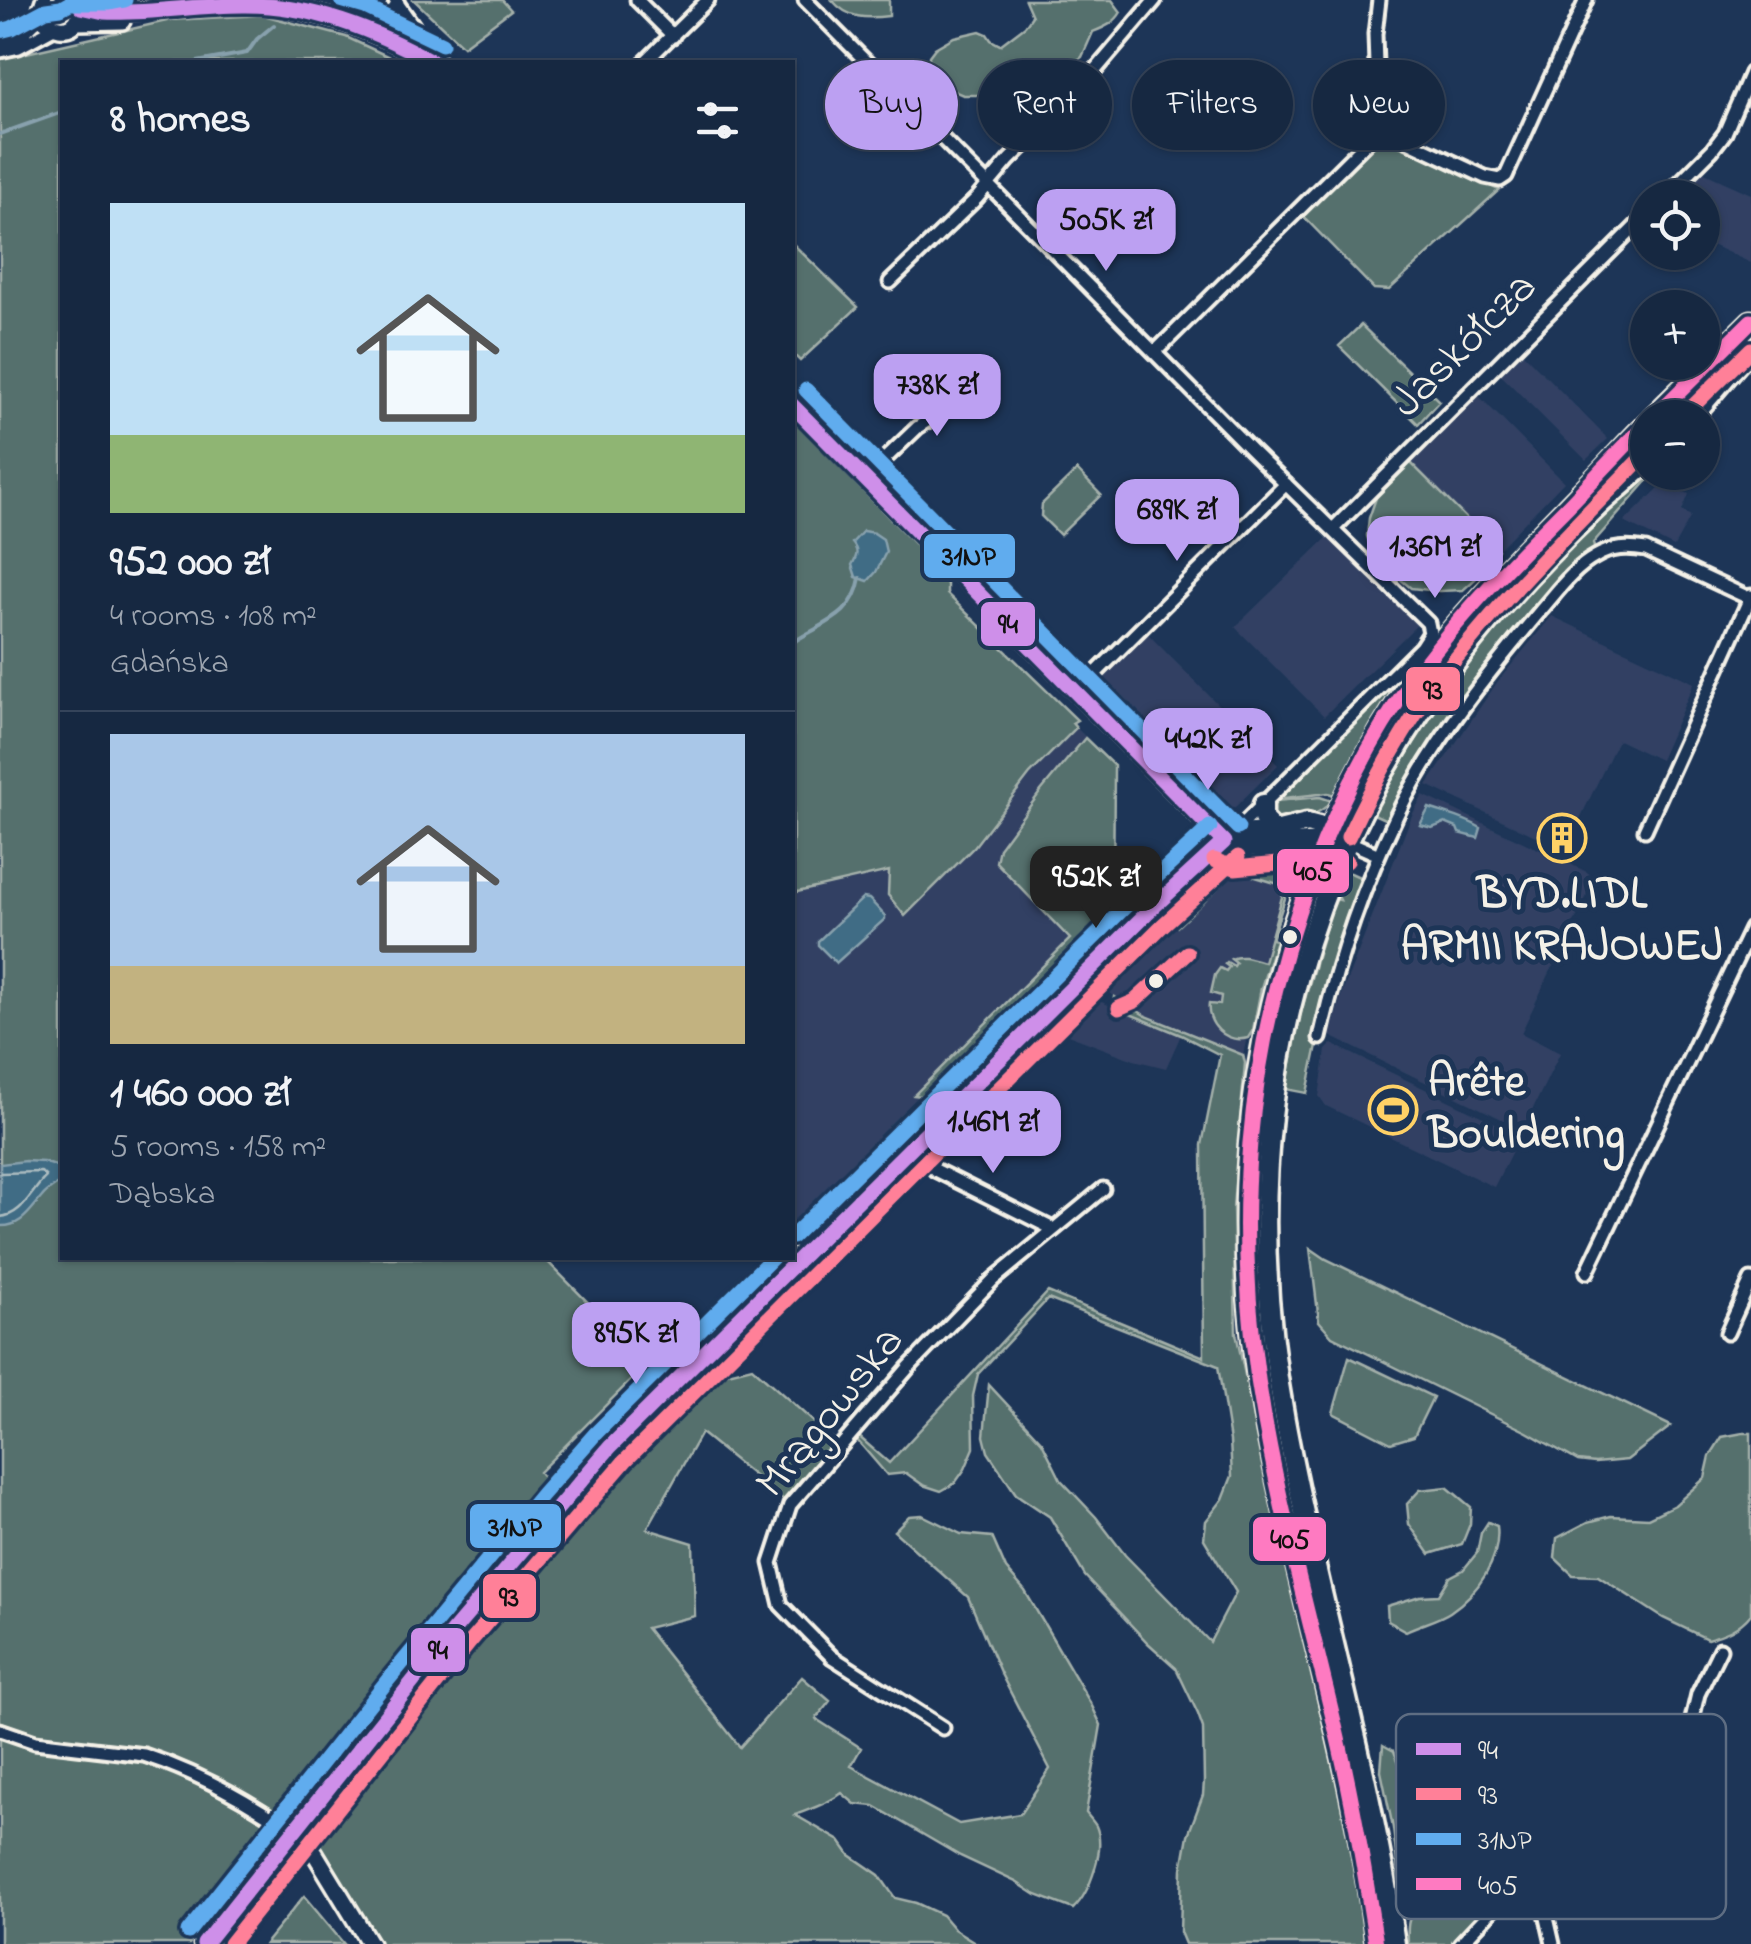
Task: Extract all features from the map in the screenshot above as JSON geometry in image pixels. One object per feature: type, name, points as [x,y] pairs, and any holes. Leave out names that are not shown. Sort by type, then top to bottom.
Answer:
[{"type":"main road","points":[[1670,400],[1751,321]]},
{"type":"main road","points":[[1706,400],[1751,348]]},
{"type":"main road","points":[[1376,1944],[1351,1796],[1266,1426],[1250,1334],[1246,1167],[1258,1059],[1282,959],[1311,875],[1363,760],[1412,682],[1482,594],[1630,441]]},
{"type":"main road","points":[[1395,1944],[1363,1764],[1285,1422],[1272,1334],[1269,1163],[1280,1052],[1314,924],[1347,841],[1404,740],[1456,662],[1497,612],[1630,478]]},
{"type":"main road","points":[[1263,804],[1264,819],[1279,837],[1299,851],[1311,875]]},
{"type":"main road","points":[[204,1944],[543,1522],[647,1409],[1149,912],[1228,838],[1279,837],[1307,823],[1347,841]]},
{"type":"street","points":[[637,0],[673,36]]},
{"type":"street","points":[[647,60],[708,0]]},
{"type":"street","points":[[795,407],[1228,838],[1421,647],[1430,633],[1428,623],[805,0]]},
{"type":"street","points":[[890,282],[977,198],[1155,0]]},
{"type":"street","points":[[1376,60],[1379,0]]},
{"type":"street","points":[[1427,150],[1485,177],[1500,180],[1506,176],[1586,0]]},
{"type":"street","points":[[376,34],[397,1],[435,60]]},
{"type":"street","points":[[0,48],[19,47],[54,28],[68,28],[79,9],[154,12],[255,5],[314,12],[376,34],[432,60]]},
{"type":"street","points":[[43,8],[48,24],[54,28]]},
{"type":"street","points":[[0,48],[25,32],[43,8]]},
{"type":"street","points":[[1681,180],[1718,141],[1751,73]]},
{"type":"street","points":[[1156,352],[1358,150]]},
{"type":"street","name":"Jaskółcza","points":[[1333,529],[1630,232]]},
{"type":"street","points":[[865,478],[918,427],[952,405],[983,375]]},
{"type":"street","points":[[1097,672],[1286,484]]},
{"type":"street","points":[[1320,1038],[1335,976],[1379,856],[1412,785],[1485,679],[1567,580],[1588,561],[1623,548],[1646,550],[1751,598],[1645,830]]},
{"type":"street","points":[[1347,841],[1379,856]]},
{"type":"street","points":[[1586,1272],[1751,929]]},
{"type":"street","points":[[916,1144],[935,1170],[1053,1230]]},
{"type":"street","name":"Mrągowska","points":[[943,1728],[832,1656],[782,1605],[771,1563],[790,1504],[909,1367],[994,1280],[1103,1189]]},
{"type":"street","points":[[1728,1333],[1751,1280]]},
{"type":"street","points":[[1693,1714],[1698,1694],[1720,1649]]},
{"type":"street","points":[[0,1730],[36,1742],[160,1760],[294,1832],[311,1847],[370,1944]]},
{"type":"street","points":[[1460,1944],[1484,1919]]},
{"type":"street","points":[[1547,1919],[1553,1944]]},
{"type":"shaded area","points":[[1700,171],[1720,180],[1691,180]]},
{"type":"shaded area","points":[[1720,180],[1751,194],[1751,263],[1720,249]]},
{"type":"shaded area","points":[[1521,351],[1608,439],[1586,460],[1499,373]]},
{"type":"shaded area","points":[[1478,395],[1564,482],[1498,550],[1410,462]]},
{"type":"shaded area","points":[[1657,490],[1689,494],[1682,511],[1691,516],[1674,547],[1624,522]]},
{"type":"shaded area","points":[[1329,536],[1418,624],[1324,716],[1235,627]]},
{"type":"shaded area","points":[[1552,616],[1694,683],[1660,760],[1618,740],[1565,850],[1427,785],[1498,681]]},
{"type":"shaded area","points":[[1146,632],[1278,765],[1231,811],[1102,682],[1110,667]]},
{"type":"shaded area","points":[[1072,723],[1114,766],[1113,908],[795,1220],[795,893],[920,865]]},
{"type":"shaded area","points":[[1423,795],[1595,879],[1521,1033],[1560,1053],[1525,1125],[1517,1121],[1514,1125],[1330,1036],[1342,993]]},
{"type":"shaded area","points":[[1236,871],[1286,886],[1243,1055],[1146,1016],[1090,981],[1165,914]]},
{"type":"shaded area","points":[[1099,1001],[1181,1035],[1166,1068],[1065,1034]]},
{"type":"shaded area","points":[[1332,1044],[1512,1131],[1516,1143],[1494,1187],[1326,1106],[1319,1096],[1326,1050]]},
{"type":"green space","points":[[414,0],[502,0],[511,10],[463,46]]},
{"type":"green space","points":[[832,0],[889,0],[889,16],[858,16],[844,11]]},
{"type":"green space","points":[[1025,0],[1112,0],[1121,12],[1113,22],[1093,32],[1078,60],[978,60],[978,95],[958,93],[958,60],[929,60],[935,48],[954,37],[980,31],[1000,45],[1032,16]]},
{"type":"green space","points":[[263,15],[346,37],[396,60],[60,60],[60,1260],[546,1260],[648,1363],[539,1472],[556,1492],[189,1944],[0,1944],[0,59],[171,20]]},
{"type":"green space","points":[[1368,150],[1412,150],[1499,190],[1389,290],[1374,289],[1302,215]]},
{"type":"green space","points":[[795,246],[858,307],[800,361],[795,356]]},
{"type":"green space","points":[[1361,325],[1439,401],[1418,424],[1339,346]]},
{"type":"green space","points":[[795,421],[935,565],[947,584],[947,594],[1077,720],[1072,723],[1076,728],[1030,774],[974,847],[905,916],[888,895],[889,871],[795,893]]},
{"type":"green space","points":[[1627,456],[1630,465],[1480,615],[1445,658],[1396,731],[1369,778],[1358,807],[1350,803],[1409,701],[1468,621]]},
{"type":"green space","points":[[1410,462],[1498,550],[1482,573],[1463,590],[1411,588],[1382,564],[1370,546],[1369,518],[1377,495]]},
{"type":"green space","points":[[1077,470],[1101,495],[1060,535],[1041,516],[1042,504]]},
{"type":"green space","points":[[1630,488],[1639,490],[1593,543],[1595,552],[1514,636],[1461,701],[1389,821],[1369,812],[1480,647],[1530,589]]},
{"type":"green space","points":[[1408,672],[1335,795],[1278,796],[1402,674]]},
{"type":"green space","points":[[1085,738],[1114,766],[1113,908],[921,1096],[914,1095],[1070,939],[996,862],[999,848]]},
{"type":"green space","points":[[1320,797],[1332,801],[1307,817],[1277,822],[1272,815],[1275,801]]},
{"type":"green space","points":[[1293,861],[1294,870],[1272,939],[1276,940],[1253,1030],[1248,1038],[1232,1038],[1214,1025],[1209,1011],[1209,1004],[1220,1005],[1221,996],[1211,993],[1215,975],[1220,968],[1226,971],[1227,962],[1234,966],[1236,963],[1231,959],[1264,962],[1285,886],[1236,871],[1177,927],[1168,925],[1165,913],[1207,869],[1213,875],[1238,863]]},
{"type":"green space","points":[[1322,861],[1328,864],[1289,977],[1270,1065],[1263,1132],[1260,1242],[1388,1944],[1382,1944],[1260,1355],[1251,1202],[1270,1027]]},
{"type":"green space","points":[[1344,870],[1364,879],[1332,973],[1307,1093],[1286,1089],[1300,1016],[1334,899],[1340,900],[1336,892]]},
{"type":"green space","points":[[1150,923],[1158,929],[1158,938],[1119,971],[1119,982],[1109,980],[1104,970],[1107,965]]},
{"type":"green space","points":[[1096,985],[1104,995],[1065,1034],[1056,1027],[1044,1039],[1047,1024],[1058,1010]]},
{"type":"green space","points":[[1115,997],[1146,1016],[1243,1055],[1233,1208],[1236,1333],[1332,1758],[1365,1944],[1185,1944],[1180,1932],[1182,1869],[1204,1781],[1203,1728],[1198,1714],[1176,1668],[1085,1576],[1050,1517],[1016,1494],[988,1452],[984,1436],[989,1385],[1042,1442],[1061,1480],[1125,1555],[1210,1642],[1236,1592],[1204,1539],[1206,1521],[1223,1499],[1232,1476],[1218,1366],[1048,1299],[978,1374],[973,1396],[974,1448],[955,1483],[941,1491],[906,1473],[887,1475],[857,1440],[790,1505],[701,1433],[647,1529],[693,1543],[695,1616],[646,1628],[740,1747],[802,1677],[830,1701],[816,1719],[861,1748],[851,1766],[959,1824],[1020,1814],[1050,1769],[1000,1672],[968,1597],[894,1531],[909,1516],[922,1515],[961,1534],[992,1537],[1006,1569],[1025,1591],[1101,1725],[1086,1813],[1099,1835],[1098,1858],[1090,1882],[1073,1909],[1036,1895],[874,1806],[855,1804],[842,1793],[795,1815],[840,1841],[850,1855],[879,1875],[895,1898],[942,1915],[954,1929],[978,1944],[379,1944],[315,1839],[317,1820],[327,1801],[506,1594],[551,1528],[679,1387],[868,1202],[875,1201],[875,1209],[712,1377],[752,1367],[835,1441],[848,1427],[889,1463],[1048,1292],[1204,1357],[1202,1145],[1220,1055],[1113,1007]]},
{"type":"green space","points":[[1038,1045],[931,1159],[929,1146],[934,1137],[1025,1047]]},
{"type":"green space","points":[[1310,1248],[1671,1426],[1627,1460],[1578,1461],[1332,1336],[1319,1321]]},
{"type":"green space","points":[[1349,1357],[1433,1397],[1414,1436],[1391,1443],[1333,1413]]},
{"type":"green space","points":[[1751,1433],[1751,1614],[1737,1627],[1707,1639],[1663,1618],[1598,1576],[1573,1575],[1555,1558],[1557,1538],[1588,1522],[1611,1516],[1648,1518],[1675,1505],[1705,1478],[1710,1456],[1722,1437]]},
{"type":"green space","points":[[1447,1487],[1471,1507],[1470,1524],[1462,1544],[1430,1554],[1409,1524],[1407,1504],[1420,1490]]},
{"type":"green space","points":[[1488,1522],[1497,1526],[1495,1551],[1486,1575],[1470,1595],[1445,1615],[1406,1631],[1388,1621],[1387,1606],[1439,1595],[1450,1577],[1463,1570],[1477,1553]]},
{"type":"green space","points":[[1383,1745],[1396,1756],[1396,1853],[1393,1828],[1381,1771]]},
{"type":"green space","points":[[304,1896],[344,1944],[265,1944]]},
{"type":"green space","points":[[1410,1919],[1475,1919],[1453,1944],[1408,1944]]},
{"type":"water","points":[[863,531],[883,539],[886,552],[868,581],[856,577],[852,565],[856,549],[852,543]]},
{"type":"water","points":[[1429,808],[1481,828],[1478,838],[1459,833],[1445,823],[1432,828],[1420,825]]},
{"type":"water","points":[[863,898],[869,899],[885,919],[836,963],[818,941]]},
{"type":"water","points":[[43,1162],[60,1167],[60,1182],[19,1221],[0,1226],[0,1164]]},
{"type":"waterway","points":[[208,60],[247,53],[274,25]]},
{"type":"waterway","points":[[0,134],[60,113]]},
{"type":"waterway","points":[[795,641],[843,611],[860,578]]},
{"type":"transit line","name":"94","points":[[78,0],[81,7],[104,12],[243,5],[293,9],[341,21],[429,60]]},
{"type":"transit line","name":"31NP","points":[[0,31],[70,3],[125,0]]},
{"type":"transit line","name":"31NP","points":[[341,0],[365,7],[442,44]]},
{"type":"transit line","name":"405","points":[[1671,400],[1751,321]]},
{"type":"transit line","name":"93","points":[[1699,400],[1751,349]]},
{"type":"transit line","name":"31NP","points":[[806,390],[1238,828]]},
{"type":"transit line","name":"94","points":[[795,408],[1224,842]]},
{"type":"transit line","name":"405","points":[[1376,1944],[1351,1796],[1282,1504],[1254,1351],[1247,1212],[1258,1076],[1289,941],[1312,873],[1332,823],[1382,726],[1466,613],[1630,442]]},
{"type":"transit line","name":"93","points":[[1348,837],[1394,748],[1452,664],[1533,570],[1630,470]]},
{"type":"transit line","name":"31NP","points":[[795,1234],[1210,827]]},
{"type":"transit line","name":"94","points":[[204,1944],[454,1630],[610,1447],[1149,911],[1224,842]]},
{"type":"transit line","name":"93","points":[[230,1944],[469,1643],[625,1461],[1163,925],[1238,857]]},
{"type":"transit line","name":"93","points":[[1214,860],[1235,868],[1347,861]]},
{"type":"transit line","name":"93","points":[[1119,1008],[1135,1001],[1187,953]]},
{"type":"transit line","name":"31NP","points":[[188,1932],[542,1494],[596,1433],[770,1260]]},
{"type":"place","name":"BYD.LIDL ARMII KRAJOWEJ","points":[[1562,838]]},
{"type":"place","name":"Arête Bouldering","points":[[1393,1110]]}]
